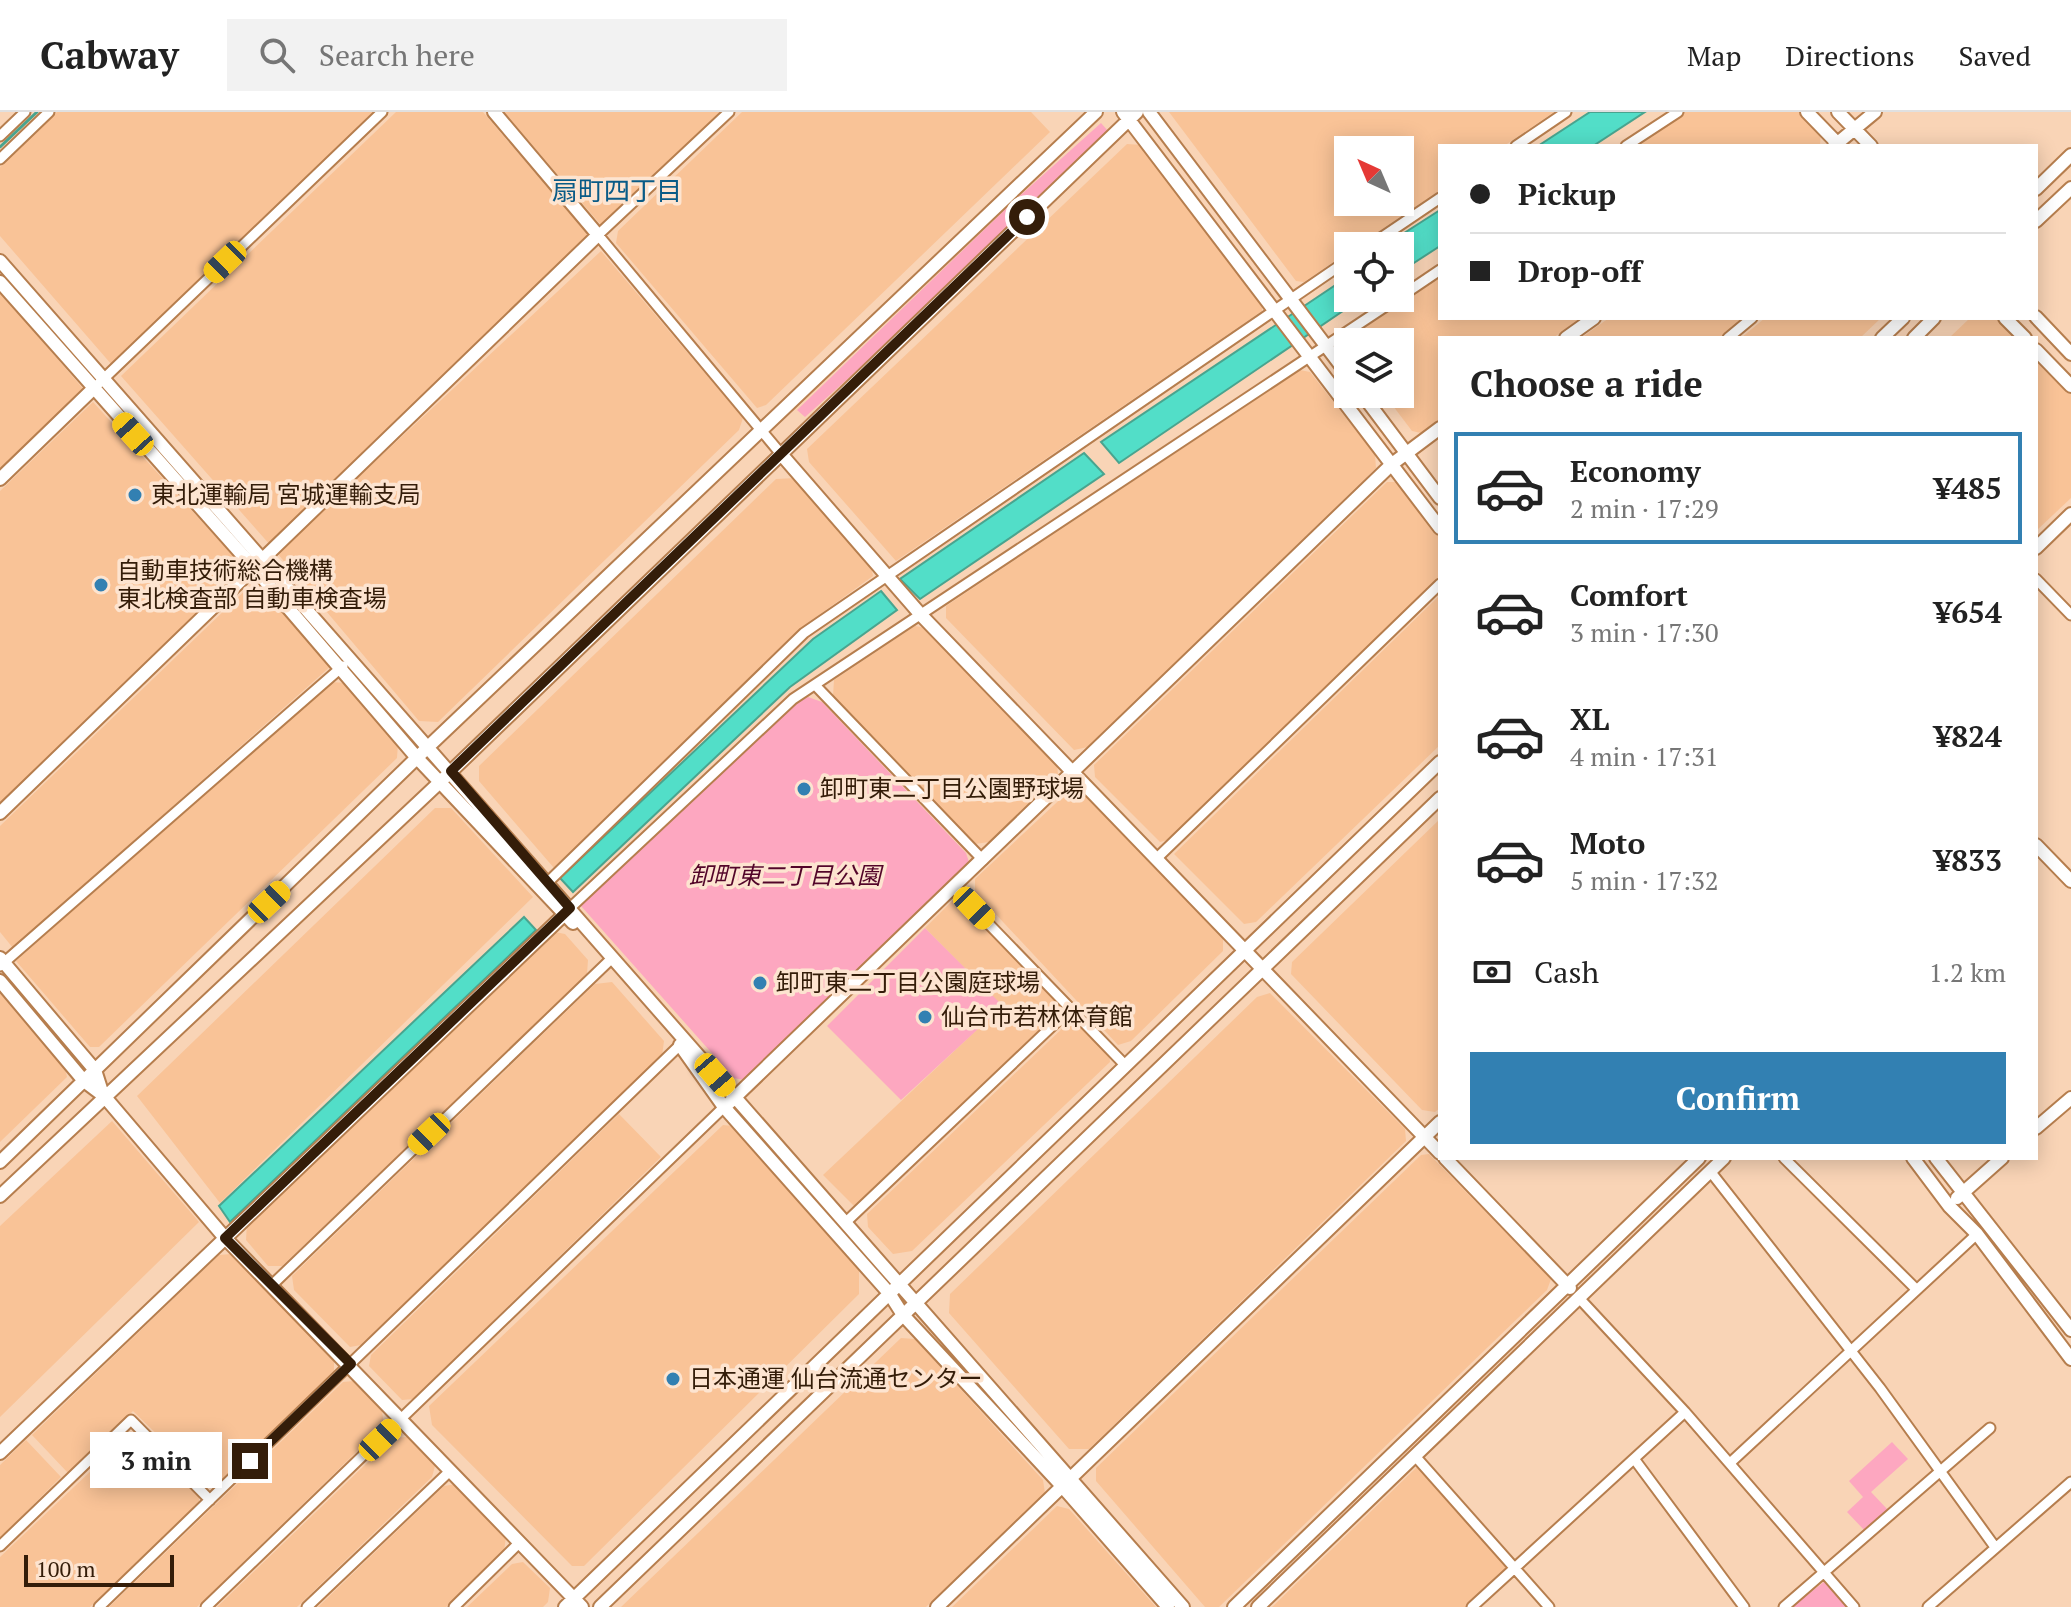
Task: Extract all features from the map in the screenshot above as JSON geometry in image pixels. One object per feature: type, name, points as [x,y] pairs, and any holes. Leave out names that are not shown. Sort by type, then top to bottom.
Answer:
[{"type":"street","points":[[0,136],[25,112]]},
{"type":"street","points":[[0,159],[49,112]]},
{"type":"street","points":[[0,479],[382,112]]},
{"type":"street","points":[[494,112],[761,432],[921,615],[1438,1151]]},
{"type":"street","points":[[0,813],[729,112]]},
{"type":"street","points":[[0,1162],[429,746],[1096,112]]},
{"type":"street","points":[[1149,112],[1334,357]]},
{"type":"street","points":[[1519,144],[1566,112]]},
{"type":"street","points":[[1629,144],[1678,112]]},
{"type":"street","points":[[1807,112],[1836,144]]},
{"type":"street","points":[[1838,112],[1869,144]]},
{"type":"street","points":[[1838,144],[1875,112]]},
{"type":"street","points":[[0,1196],[440,782],[1130,114],[1438,525]]},
{"type":"street","points":[[2038,187],[2071,155]]},
{"type":"street","points":[[2038,219],[2071,188]]},
{"type":"street","points":[[1390,232],[1438,199]]},
{"type":"street","points":[[0,261],[103,379],[418,759],[544,885]]},
{"type":"street","points":[[544,885],[804,633],[1334,270]]},
{"type":"street","points":[[1414,287],[1438,271]]},
{"type":"street","points":[[0,282],[93,389],[352,660],[451,771],[544,885],[846,1222],[894,1289],[903,1315],[1183,1607]]},
{"type":"street","points":[[1,1449],[793,699],[1308,352],[1326,346],[1377,312]]},
{"type":"street","points":[[2038,319],[2071,354]]},
{"type":"street","points":[[1569,336],[1591,320]]},
{"type":"street","points":[[1730,336],[1750,320]]},
{"type":"street","points":[[1884,336],[1901,320]]},
{"type":"street","points":[[1916,336],[1932,320]]},
{"type":"street","points":[[2007,320],[2023,336]]},
{"type":"street","points":[[2038,352],[2071,386]]},
{"type":"street","points":[[1372,408],[1438,495]]},
{"type":"street","points":[[206,1607],[1392,464],[1438,429]]},
{"type":"street","points":[[2038,546],[2071,514]]},
{"type":"street","points":[[2038,581],[2071,615]]},
{"type":"street","points":[[1156,859],[1438,586]]},
{"type":"street","points":[[104,1096],[95,1070],[1,963],[352,660]]},
{"type":"street","points":[[815,685],[983,860]]},
{"type":"street","points":[[0,981],[84,1081],[104,1096],[225,1238],[351,1364],[520,1542],[574,1604],[894,1289],[1438,764]]},
{"type":"street","points":[[600,1607],[1438,800]]},
{"type":"street","points":[[2038,847],[2071,881]]},
{"type":"street","points":[[954,888],[1126,1066]]},
{"type":"street","points":[[568,912],[680,1045],[724,1107],[894,1289],[915,1303],[1168,1607]]},
{"type":"street","points":[[273,1284],[608,962]]},
{"type":"street","points":[[846,1222],[1070,1009]]},
{"type":"street","points":[[99,1607],[680,1045]]},
{"type":"street","points":[[2038,1126],[2071,1098]]},
{"type":"street","points":[[937,1607],[1438,1124]]},
{"type":"street","points":[[1447,1160],[1685,1412],[1826,1571],[1854,1607]]},
{"type":"street","points":[[1234,1607],[1697,1160]]},
{"type":"street","points":[[1258,1607],[1722,1160]]},
{"type":"street","points":[[1786,1160],[1916,1289]]},
{"type":"street","points":[[1914,1160],[1949,1206],[1977,1234],[2071,1359]]},
{"type":"street","points":[[1937,1160],[1991,1224],[2071,1330]]},
{"type":"street","points":[[1949,1206],[2000,1160]]},
{"type":"street","points":[[1710,1171],[1995,1547]]},
{"type":"street","points":[[1730,1463],[1977,1234]]},
{"type":"street","points":[[1472,1607],[1685,1412]]},
{"type":"street","points":[[0,1546],[131,1420],[210,1500]]},
{"type":"street","points":[[1784,1607],[1990,1428]]},
{"type":"street","points":[[1415,1456],[1549,1607]]},
{"type":"street","points":[[1635,1460],[1744,1607]]},
{"type":"street","points":[[307,1607],[450,1471]]},
{"type":"street","points":[[1928,1607],[2071,1482]]},
{"type":"street","points":[[454,1607],[520,1542]]},
{"type":"shaded area","points":[[57,112],[376,112],[112,365],[0,236],[0,167]]},
{"type":"shaded area","points":[[396,112],[483,112],[588,235],[587,243],[271,546],[121,376]]},
{"type":"shaded area","points":[[504,112],[723,112],[607,224],[601,225]]},
{"type":"shaded area","points":[[742,112],[1031,112],[1050,132],[766,405],[757,408],[616,243],[618,231]]},
{"type":"shaded area","points":[[1169,112],[1554,112],[1507,144],[1438,144],[1438,191],[1414,208],[1414,136],[1334,136],[1334,216],[1401,216],[1378,232],[1334,232],[1334,262],[1304,282],[1296,281]]},
{"type":"shaded area","points":[[1685,112],[1802,112],[1821,131],[1820,144],[1637,144]]},
{"type":"shaded area","points":[[1127,144],[1142,145],[1262,305],[1262,311],[896,561],[809,462],[807,449]]},
{"type":"shaded area","points":[[601,251],[743,418],[739,430],[438,722],[419,721],[277,553]]},
{"type":"shaded area","points":[[1438,276],[1438,320],[1578,320],[1556,336],[1438,336],[1438,421],[1421,433],[1412,431],[1395,408],[1414,408],[1414,328],[1361,328],[1385,312],[1414,312],[1414,292]]},
{"type":"shaded area","points":[[0,292],[85,391],[0,473]]},
{"type":"shaded area","points":[[1606,320],[1741,320],[1721,336],[1584,336]]},
{"type":"shaded area","points":[[1763,320],[1879,320],[1862,336],[1743,336]]},
{"type":"shaded area","points":[[1968,320],[2000,320],[2016,336],[1951,336]]},
{"type":"shaded area","points":[[2038,359],[2071,393],[2071,498],[2038,529]]},
{"type":"shaded area","points":[[1300,370],[1310,372],[1334,403],[1334,408],[1338,408],[1375,455],[1376,468],[1088,747],[1074,750],[946,618],[946,606]]},
{"type":"shaded area","points":[[93,402],[245,569],[0,808],[0,491]]},
{"type":"shaded area","points":[[796,478],[871,566],[873,576],[819,615],[554,868],[479,781],[479,766],[776,479]]},
{"type":"shaded area","points":[[1387,482],[1397,482],[1438,536],[1438,581],[1168,840],[1160,842],[1095,777],[1094,765]]},
{"type":"shaded area","points":[[256,580],[331,666],[13,948],[0,932],[0,826]]},
{"type":"shaded area","points":[[1438,597],[1438,747],[1256,922],[1244,924],[1174,854]]},
{"type":"shaded area","points":[[915,626],[926,628],[1057,763],[1058,775],[989,842],[975,844],[833,696],[834,680]]},
{"type":"shaded area","points":[[331,682],[346,683],[398,743],[397,758],[99,1047],[90,1047],[16,961]]},
{"type":"shaded area","points":[[1070,790],[1083,790],[1223,938],[1223,951],[1131,1041],[1118,1045],[975,892],[975,879]]},
{"type":"shaded area","points":[[435,808],[451,808],[533,897],[220,1203],[137,1096]]},
{"type":"shaded area","points":[[1438,821],[1438,1110],[1422,1110],[1291,974],[1292,962]]},
{"type":"shaded area","points":[[955,898],[963,899],[1060,1001],[1060,1010],[854,1206],[823,1175],[1002,1006],[925,928]]},
{"type":"shaded area","points":[[555,932],[565,934],[588,960],[587,974],[282,1266],[268,1266],[246,1240],[247,1223]]},
{"type":"shaded area","points":[[612,982],[664,1041],[662,1056],[361,1345],[350,1347],[294,1290],[292,1276],[595,984]]},
{"type":"shaded area","points":[[0,988],[65,1068],[67,1077],[0,1142]]},
{"type":"shaded area","points":[[1270,993],[1405,1129],[1406,1141],[1089,1449],[1069,1449],[949,1313],[950,1294],[1257,997]]},
{"type":"shaded area","points":[[1078,1021],[1109,1053],[1110,1062],[912,1251],[893,1254],[868,1227],[867,1214],[1068,1023]]},
{"type":"shaded area","points":[[619,1114],[661,1157],[413,1399],[402,1400],[369,1366],[371,1355]]},
{"type":"shaded area","points":[[112,1121],[199,1222],[0,1417],[0,1226]]},
{"type":"shaded area","points":[[723,1125],[733,1126],[859,1268],[859,1294],[584,1566],[572,1566],[432,1425],[429,1406]]},
{"type":"shaded area","points":[[1429,1154],[1551,1279],[1547,1290],[1219,1607],[1205,1607],[1096,1481],[1096,1468],[1421,1155]]},
{"type":"shaded area","points":[[231,1254],[334,1360],[334,1373],[221,1483],[206,1482],[133,1411],[68,1473],[32,1435],[219,1255]]},
{"type":"shaded area","points":[[901,1338],[915,1339],[1043,1480],[1045,1493],[926,1607],[621,1607]]},
{"type":"shaded area","points":[[354,1381],[382,1411],[384,1425],[197,1607],[109,1607],[343,1382]]},
{"type":"shaded area","points":[[139,1432],[199,1492],[199,1502],[90,1607],[0,1607],[0,1557],[130,1434]]},
{"type":"shaded area","points":[[407,1437],[435,1466],[432,1477],[297,1607],[217,1607],[393,1438]]},
{"type":"shaded area","points":[[26,1440],[61,1477],[0,1538],[0,1465]]},
{"type":"shaded area","points":[[1418,1466],[1509,1566],[1466,1607],[1272,1607]]},
{"type":"shaded area","points":[[456,1484],[506,1537],[504,1551],[446,1607],[318,1607],[444,1486]]},
{"type":"shaded area","points":[[1057,1506],[1069,1509],[1156,1607],[952,1607]]},
{"type":"shaded area","points":[[523,1562],[550,1588],[548,1602],[543,1607],[467,1607],[512,1564]]},
{"type":"green space","points":[[1101,123],[1108,131],[870,359],[805,417],[797,410],[1013,202]]},
{"type":"green space","name":"卸町東二丁目公園","points":[[808,697],[822,702],[966,853],[969,862],[744,1080],[734,1078],[581,906],[795,704]]},
{"type":"green space","points":[[925,928],[1003,1006],[901,1100],[827,1026]]},
{"type":"green space","points":[[1892,1442],[1908,1459],[1871,1492],[1888,1510],[1866,1532],[1847,1512],[1863,1497],[1849,1481]]},
{"type":"green space","points":[[1824,1582],[1846,1607],[1791,1607]]},
{"type":"water","points":[[1590,112],[1645,112],[1596,144],[1541,144]]},
{"type":"water","points":[[1438,211],[1438,247],[1414,263],[1414,232],[1406,232]]},
{"type":"water","points":[[1334,286],[1334,312],[1341,312],[1119,463],[1101,442]]},
{"type":"water","points":[[1084,453],[1104,474],[920,599],[900,579]]},
{"type":"water","points":[[881,591],[897,610],[790,687],[573,892],[560,878],[813,639]]},
{"type":"water","points":[[524,917],[536,930],[230,1222],[219,1206]]},
{"type":"waterway","points":[[0,147],[37,112]]},
{"type":"place","name":"東北運輸局 宮城運輸支局","points":[[135,495]]},
{"type":"place","name":"自動車技術総合機構 東北検査部 自動車検査場","points":[[101,585]]},
{"type":"place","name":"卸町東二丁目公園野球場","points":[[804,789]]},
{"type":"place","name":"卸町東二丁目公園庭球場","points":[[760,983]]},
{"type":"place","name":"仙台市若林体育館","points":[[925,1017]]},
{"type":"place","name":"日本通運 仙台流通センター","points":[[673,1379]]},
{"type":"district","name":"扇町四丁目","points":[[617,191]]},
{"type":"route","points":[[250,1461],[351,1364],[225,1238],[570,908],[451,771],[1027,217]]}]
